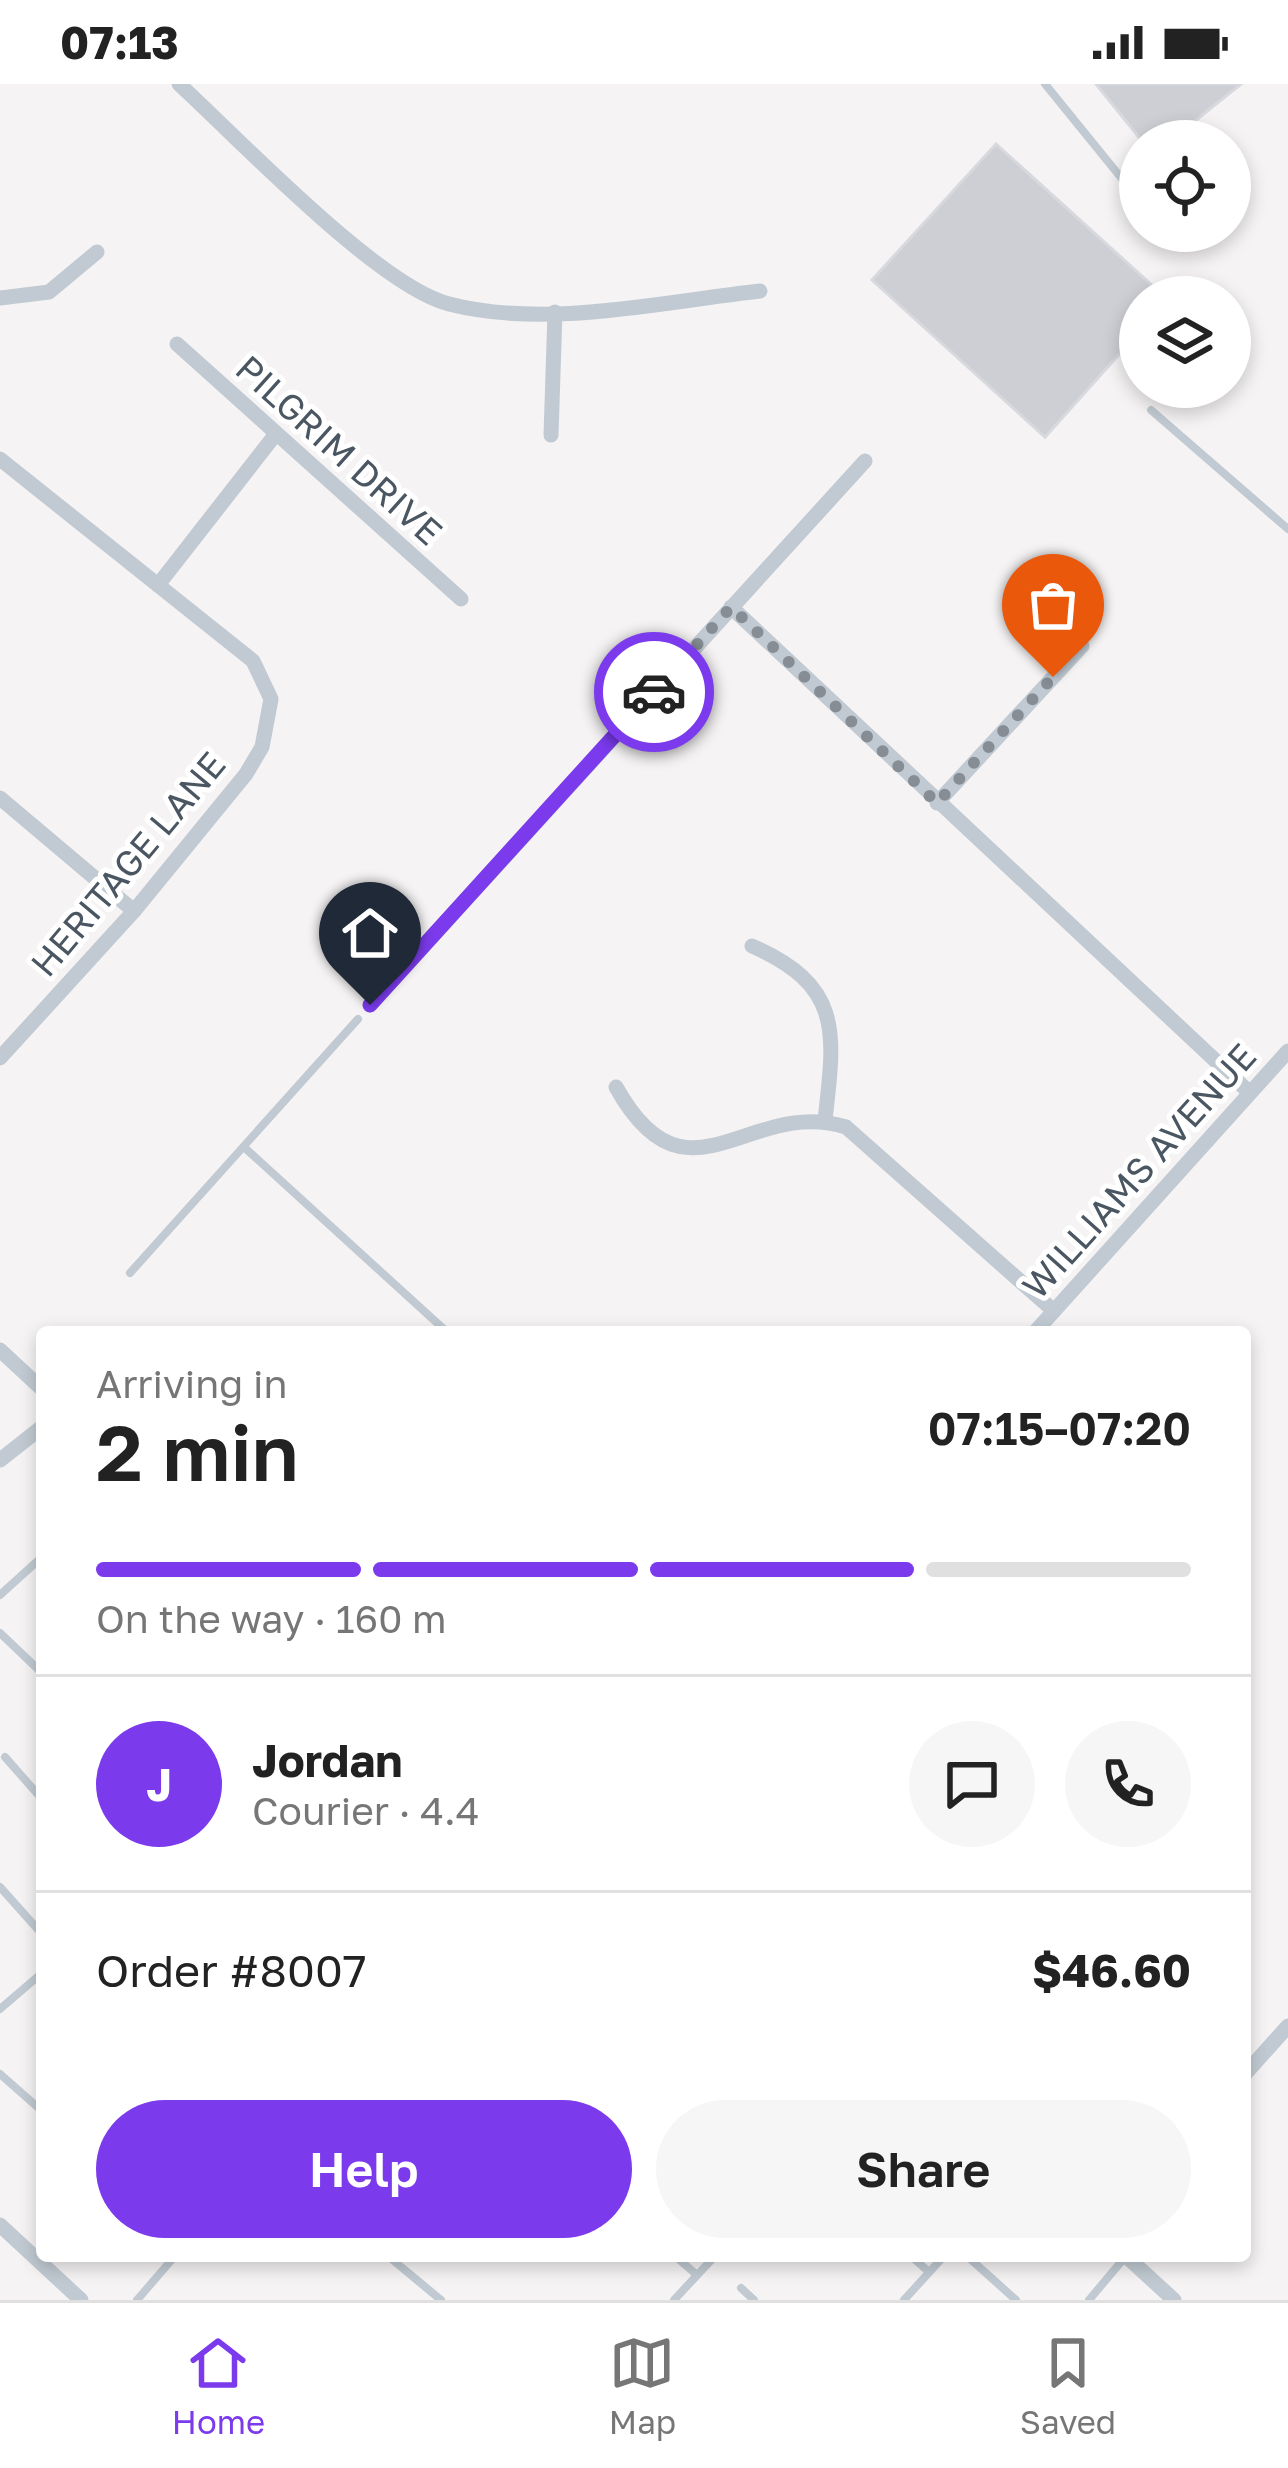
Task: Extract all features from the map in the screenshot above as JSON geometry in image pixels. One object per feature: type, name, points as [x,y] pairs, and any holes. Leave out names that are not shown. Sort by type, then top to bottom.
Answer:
[{"type":"street","points":[[179,84],[367,256],[416,291],[447,304],[555,312],[760,291]]},
{"type":"street","points":[[0,298],[49,292],[98,253]]},
{"type":"street","points":[[551,435],[555,312]]},
{"type":"street","name":"PILGRIM DRIVE","points":[[177,344],[461,599]]},
{"type":"street","points":[[158,584],[275,435]]},
{"type":"street","name":"HERITAGE LANE","points":[[0,459],[254,661],[271,699],[262,747],[246,774],[134,911],[0,1058]]},
{"type":"street","points":[[370,1005],[866,461]]},
{"type":"street","points":[[731,607],[1249,1092]]},
{"type":"street","points":[[937,803],[1082,646]]},
{"type":"street","points":[[0,798],[134,911]]},
{"type":"street","points":[[752,946],[802,972],[821,997],[831,1024],[825,1120]]},
{"type":"street","name":"WILLIAMS AVENUE","points":[[1040,1326],[1288,1051]]},
{"type":"street","points":[[616,1088],[633,1118],[660,1141],[685,1148],[711,1149],[774,1125],[825,1120],[865,1140],[1054,1311]]},
{"type":"street","points":[[0,1350],[36,1383]]},
{"type":"street","points":[[0,1460],[36,1432]]},
{"type":"street","points":[[1251,2064],[1288,2026]]},
{"type":"street","points":[[0,2225],[36,2259]]},
{"type":"street","points":[[39,2262],[80,2300]]},
{"type":"street","points":[[1133,2262],[1174,2300]]},
{"type":"lane","points":[[1045,84],[1119,175]]},
{"type":"lane","points":[[1150,410],[1288,529]]},
{"type":"lane","points":[[130,1274],[358,1019]]},
{"type":"lane","points":[[244,1148],[440,1326]]},
{"type":"lane","points":[[0,1595],[36,1562]]},
{"type":"lane","points":[[0,1633],[36,1667]]},
{"type":"lane","points":[[5,1757],[36,1792]]},
{"type":"lane","points":[[0,1887],[36,1927]]},
{"type":"lane","points":[[0,2009],[36,1978]]},
{"type":"lane","points":[[0,2074],[36,2106]]},
{"type":"lane","points":[[137,2300],[170,2262]]},
{"type":"lane","points":[[395,2262],[441,2300]]},
{"type":"lane","points":[[682,2262],[697,2275]]},
{"type":"lane","points":[[674,2300],[709,2262]]},
{"type":"lane","points":[[918,2262],[929,2272]]},
{"type":"lane","points":[[904,2300],[938,2262]]},
{"type":"lane","points":[[974,2262],[1016,2300]]},
{"type":"lane","points":[[1089,2300],[1121,2262]]},
{"type":"lane","points":[[741,2288],[754,2300]]},
{"type":"lane","points":[[145,2290],[156,2300]]},
{"type":"building","points":[[1096,84],[1241,84],[1196,120],[1125,120]]},
{"type":"building","points":[[996,144],[1142,276],[1119,276],[1119,354],[1045,437],[872,280]]},
{"type":"way so far","points":[[654,692],[731,607],[937,803],[1053,677]]},
{"type":"route","points":[[370,1005],[654,692]]}]
